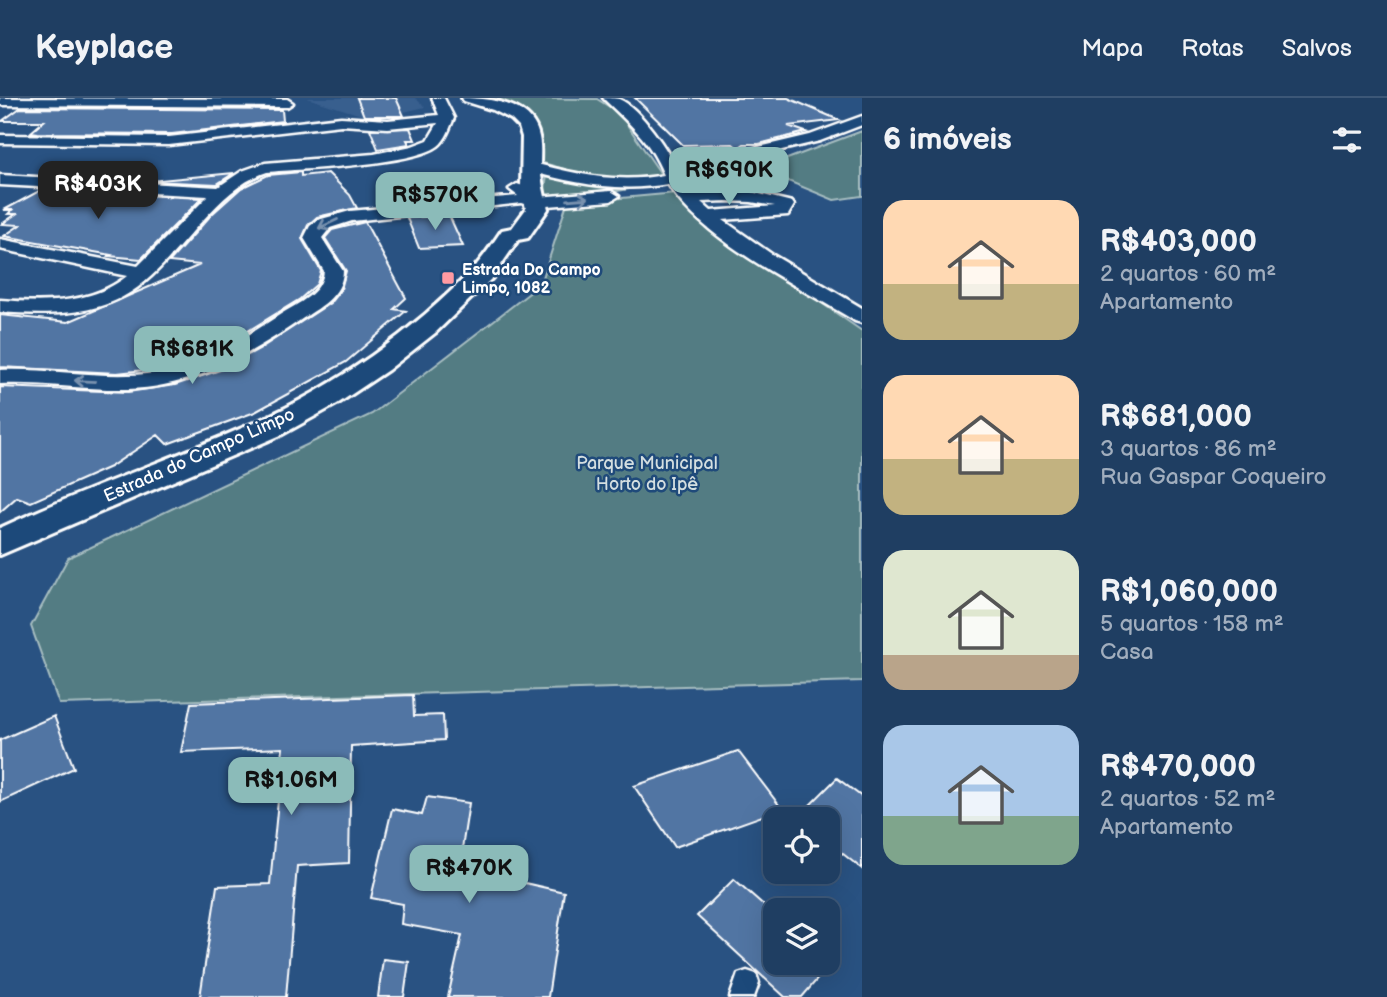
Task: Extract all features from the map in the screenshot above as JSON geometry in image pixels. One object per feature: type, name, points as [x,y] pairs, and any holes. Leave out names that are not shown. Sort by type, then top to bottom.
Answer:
[{"type":"main road","points":[[470,98],[503,107],[527,122],[530,131],[530,167],[523,197]]},
{"type":"main road","name":"Estrada do Campo Limpo","points":[[0,543],[50,519],[270,428],[327,397],[378,364],[425,327],[483,273],[510,235],[520,233],[537,209],[523,197],[520,137],[506,116],[498,111],[440,103]]},
{"type":"street","points":[[229,104],[244,98]]},
{"type":"street","points":[[267,98],[341,121]]},
{"type":"street","points":[[608,98],[627,110],[664,159],[680,187],[710,216],[750,247],[862,317]]},
{"type":"street","points":[[0,101],[297,107]]},
{"type":"street","points":[[0,139],[169,141],[341,121],[388,124],[440,103],[439,136],[433,143],[416,150],[374,158],[265,168],[247,174],[221,192],[142,274],[124,288],[73,306],[49,309],[0,306]]},
{"type":"street","points":[[0,377],[132,383],[197,370],[223,360],[324,295],[333,283],[334,270],[313,238],[316,230],[324,224],[367,213],[523,197],[680,187],[733,157],[821,138],[862,120]]},
{"type":"street","points":[[530,167],[604,185],[680,187],[773,199],[786,205],[782,211],[710,216]]},
{"type":"street","points":[[0,180],[221,192]]},
{"type":"street","points":[[0,244],[142,274]]},
{"type":"street","points":[[826,293],[862,291]]},
{"type":"shaded area","points":[[307,98],[415,98],[425,107],[374,119]]},
{"type":"green space","points":[[483,98],[597,99],[619,113],[663,177],[614,183],[536,161],[528,116],[513,106]]},
{"type":"green space","points":[[862,131],[862,196],[834,200],[783,179],[771,165]]},
{"type":"green space","points":[[547,174],[588,184],[654,185],[611,192],[544,197]]},
{"type":"green space","name":"Parque Municipal Horto do Ipê","points":[[676,193],[775,271],[862,331],[862,681],[59,704],[31,626],[68,558],[372,414],[541,284],[567,203]]},
{"type":"building","points":[[357,98],[396,98],[404,116],[364,116]]},
{"type":"building","points":[[635,98],[788,98],[839,120],[788,126],[806,132],[759,144],[744,144],[738,148],[733,144],[683,145]]},
{"type":"building","points":[[20,108],[282,110],[283,121],[172,134],[38,133],[31,132],[44,121],[2,121]]},
{"type":"building","points":[[410,128],[415,140],[407,140],[409,144],[378,149],[370,129]]},
{"type":"building","points":[[301,172],[301,176],[328,173],[350,195],[357,208],[317,217],[308,225],[302,239],[321,271],[317,284],[300,299],[220,348],[171,367],[117,373],[0,367],[0,315],[68,322],[200,265],[169,262],[212,214],[241,188],[268,175]]},
{"type":"building","points":[[234,173],[217,184],[150,181]]},
{"type":"building","points":[[41,190],[202,198],[141,259],[109,256],[111,255],[4,236],[20,225],[2,224],[16,214],[8,214],[12,210],[4,210]]},
{"type":"building","points":[[449,215],[463,246],[419,248],[407,218]]},
{"type":"building","points":[[365,222],[406,298],[394,309],[406,311],[346,362],[255,412],[167,444],[158,435],[110,467],[31,502],[17,497],[0,512],[0,387],[128,392],[175,385],[220,370],[261,348],[330,303],[341,289],[346,271],[325,238],[332,230]]},
{"type":"building","points":[[413,695],[414,716],[443,715],[444,740],[351,746],[349,863],[297,866],[286,997],[200,997],[217,886],[270,884],[283,748],[181,752],[191,703]]},
{"type":"building","points":[[54,716],[74,768],[0,802],[0,740]]},
{"type":"building","points":[[738,751],[780,807],[763,807],[763,816],[675,847],[634,786]]},
{"type":"building","points":[[837,778],[862,797],[862,869],[840,852],[840,807],[808,807]]},
{"type":"building","points":[[427,797],[469,803],[459,868],[564,892],[548,997],[448,997],[462,935],[401,924],[403,904],[371,898],[392,809],[422,815]]},
{"type":"building","points":[[734,879],[763,904],[763,975],[821,975],[802,997],[785,997],[697,916]]},
{"type":"building","points":[[383,959],[409,962],[404,997],[378,997]]},
{"type":"place","name":"Estrada Do Campo Limpo, 1082","points":[[448,278]]}]
